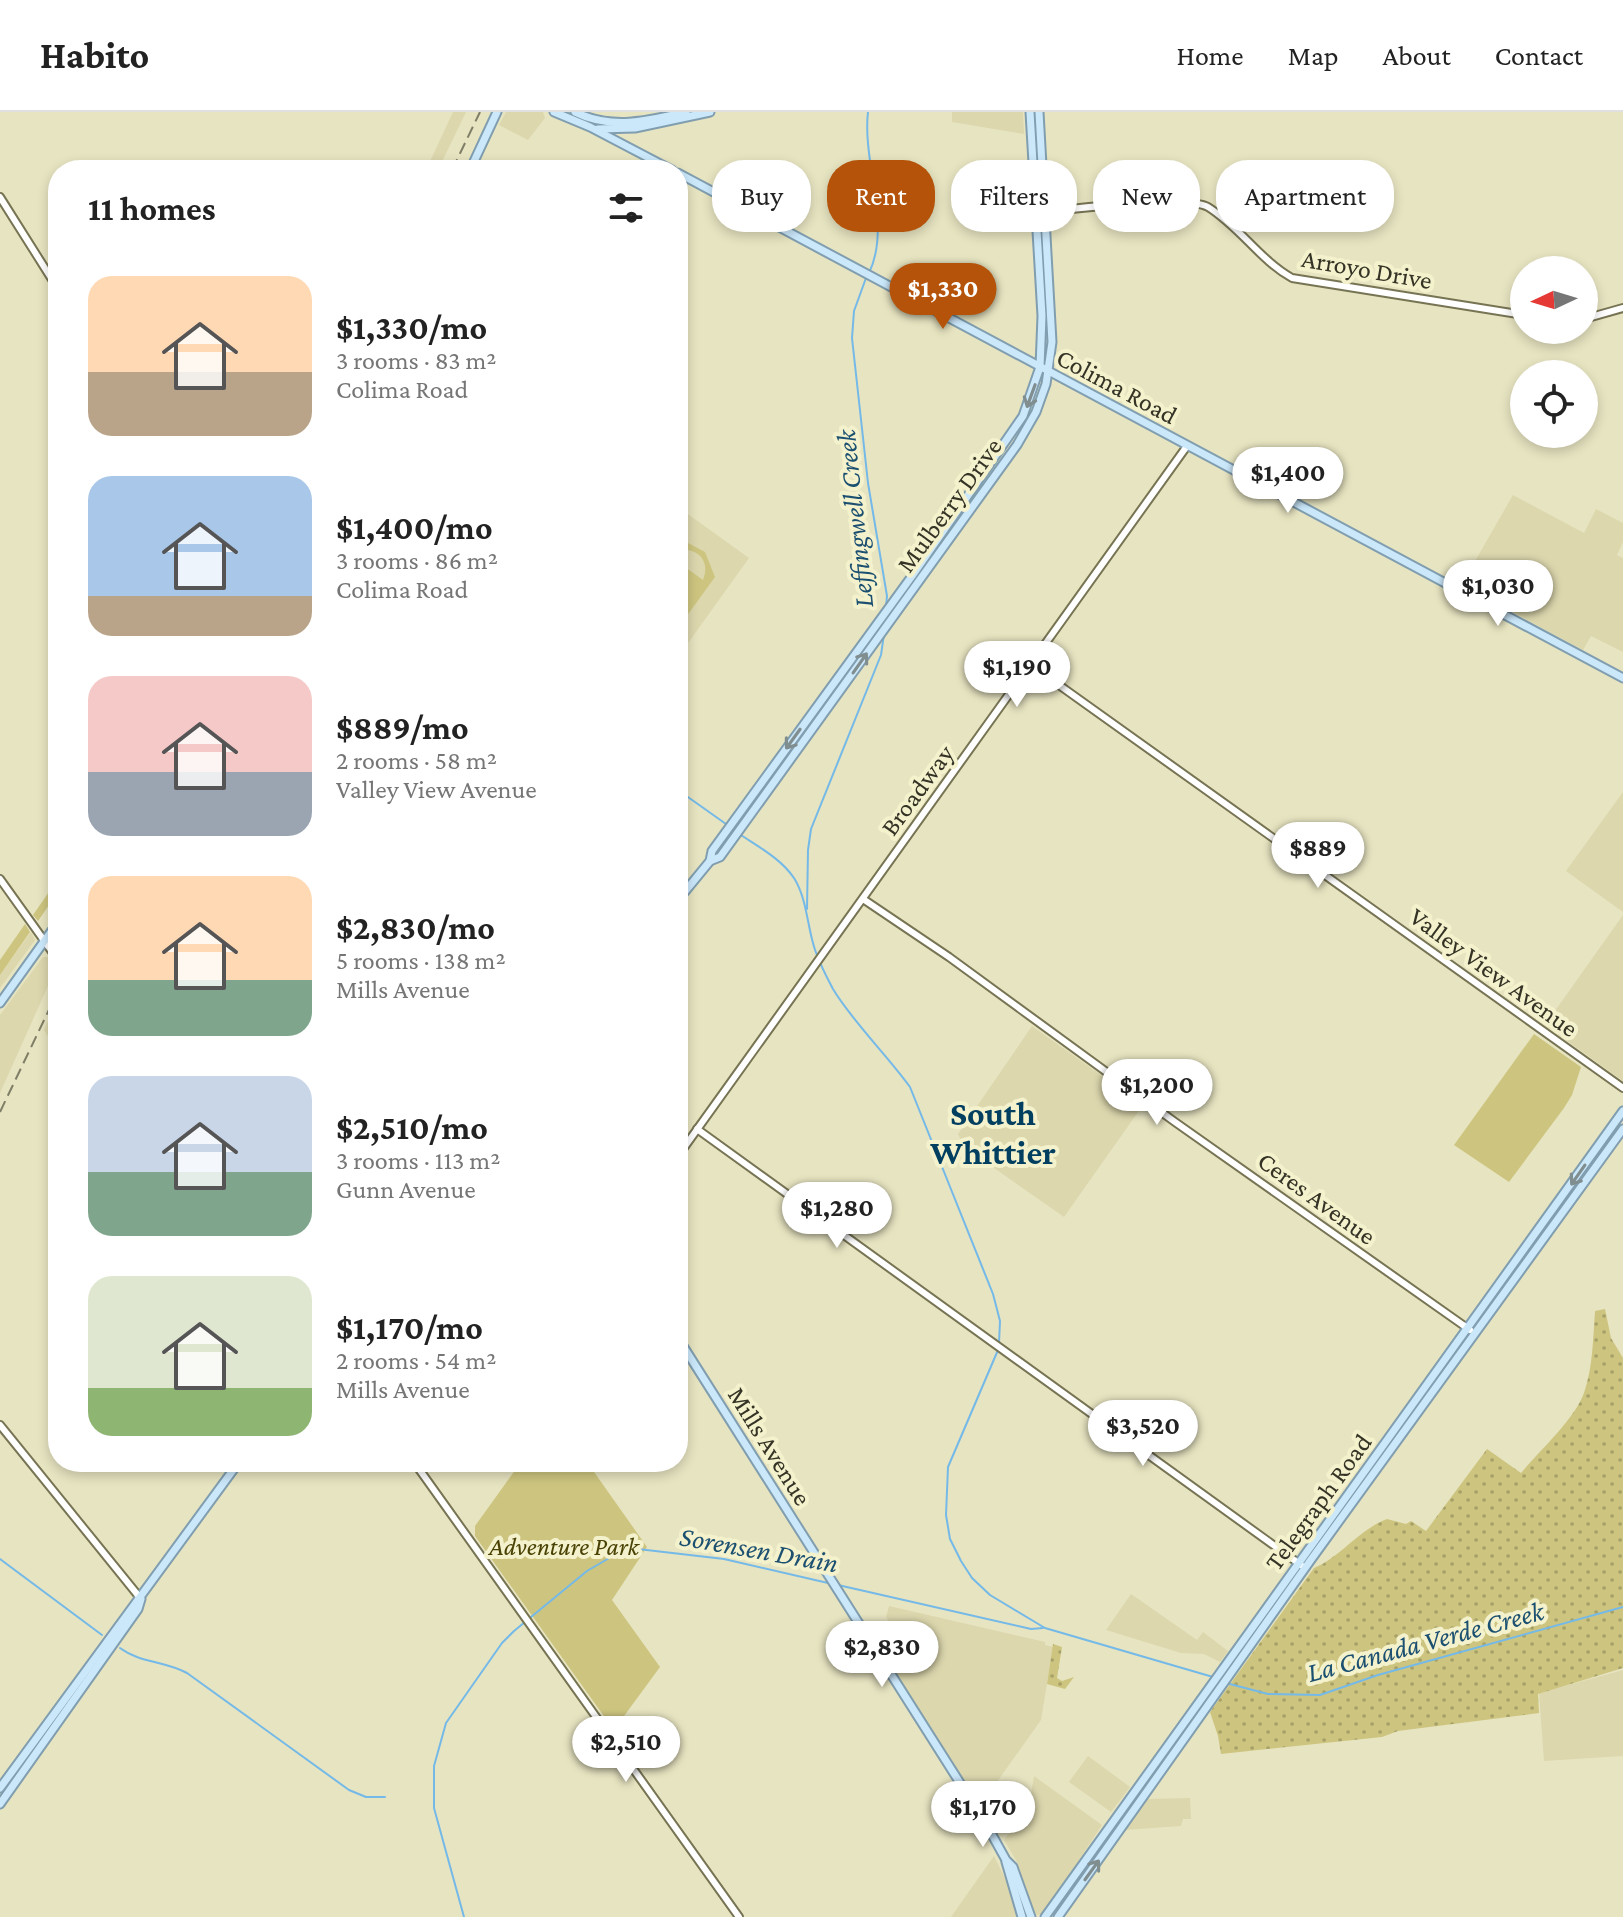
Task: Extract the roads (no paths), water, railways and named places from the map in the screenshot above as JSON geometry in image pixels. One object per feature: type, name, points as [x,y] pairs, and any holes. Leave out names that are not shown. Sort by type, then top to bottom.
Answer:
[{"type":"main road","points":[[475,160],[497,112]]},
{"type":"main road","points":[[554,112],[592,124],[623,126],[710,112]]},
{"type":"main road","points":[[575,112],[653,160]]},
{"type":"main road","points":[[623,126],[686,112]]},
{"type":"main road","name":"Mulberry Drive","points":[[1030,112],[1035,160]]},
{"type":"main road","name":"Mulberry Drive","points":[[1039,112],[1039,160]]},
{"type":"main road","points":[[623,126],[627,142],[641,154]]},
{"type":"main road","name":"Colima Road","points":[[688,178],[1623,678]]},
{"type":"main road","name":"Mulberry Drive","points":[[710,861],[720,857],[879,637],[901,598],[1023,416],[1040,367],[1040,232]]},
{"type":"main road","name":"Mulberry Drive","points":[[688,888],[872,631],[901,598],[1027,429],[1036,412],[1048,372],[1052,342],[1042,232]]},
{"type":"main road","points":[[819,722],[822,710],[835,692],[834,683]]},
{"type":"main road","points":[[0,1003],[48,935]]},
{"type":"main road","name":"Telegraph Road","points":[[1472,1331],[1623,1111]]},
{"type":"main road","name":"Telegraph Road","points":[[1045,1917],[1205,1692],[1302,1566],[1623,1129]]},
{"type":"main road","name":"Mills Avenue","points":[[688,1354],[1013,1867],[1031,1917]]},
{"type":"main road","points":[[0,1804],[232,1472]]},
{"type":"main road","name":"Telegraph Road","points":[[1058,1917],[1235,1667],[1302,1566]]},
{"type":"main road","points":[[0,1788],[132,1604],[141,1599]]},
{"type":"main road","name":"Mills Avenue","points":[[1006,1860],[1022,1917]]},
{"type":"street","points":[[0,197],[48,273]]},
{"type":"street","name":"Arroyo Drive","points":[[1077,209],[1157,203],[1204,205],[1230,223],[1278,270],[1292,278],[1510,313]]},
{"type":"street","points":[[1598,315],[1623,308]]},
{"type":"street","name":"Broadway","points":[[688,1142],[1187,446]]},
{"type":"street","name":"Valley View Avenue","points":[[1031,665],[1623,1088]]},
{"type":"street","points":[[0,879],[48,946]]},
{"type":"street","name":"Ceres Avenue","points":[[863,899],[949,957],[1175,1122],[1472,1331]]},
{"type":"street","points":[[697,1129],[1302,1566]]},
{"type":"street","points":[[0,1425],[141,1599]]},
{"type":"street","points":[[421,1472],[739,1917]]},
{"type":"waterway","name":"Leffingwell Creek","points":[[868,112],[867,132],[878,235],[869,273]]},
{"type":"waterway","name":"Leffingwell Creek","points":[[866,278],[854,311],[852,338],[886,607]]},
{"type":"waterway","name":"Leffingwell Creek","points":[[807,909],[811,829],[881,655],[884,634]]},
{"type":"waterway","name":"La Canada Verde Creek","points":[[688,797],[726,824]]},
{"type":"waterway","name":"La Canada Verde Creek","points":[[741,835],[776,859],[794,878],[804,901],[817,955],[833,989],[910,1087],[993,1294],[1000,1321],[999,1343]]},
{"type":"waterway","name":"La Canada Verde Creek","points":[[998,1350],[948,1467],[946,1515],[950,1539],[972,1578],[990,1595],[1045,1628],[1213,1677]]},
{"type":"waterway","name":"Sorensen Drain","points":[[464,1917],[434,1808],[434,1766],[446,1723],[502,1643],[514,1631],[587,1571],[611,1557],[638,1549],[724,1559],[828,1583]]},
{"type":"waterway","points":[[0,1559],[102,1635]]},
{"type":"waterway","name":"Sorensen Drain","points":[[838,1585],[1031,1629],[1043,1628]]},
{"type":"waterway","name":"La Canada Verde Creek","points":[[1226,1683],[1268,1694],[1320,1695],[1378,1675],[1623,1607]]},
{"type":"waterway","points":[[120,1648],[136,1657],[187,1673],[349,1790],[366,1797],[385,1797]]},
{"type":"railway","points":[[457,160],[480,112]]},
{"type":"railway","points":[[0,1112],[48,1012]]},
{"type":"district","name":"South Whittier","points":[[993,1132]]},
{"type":"park label","name":"Adventure Park","points":[[564,1546]]}]
